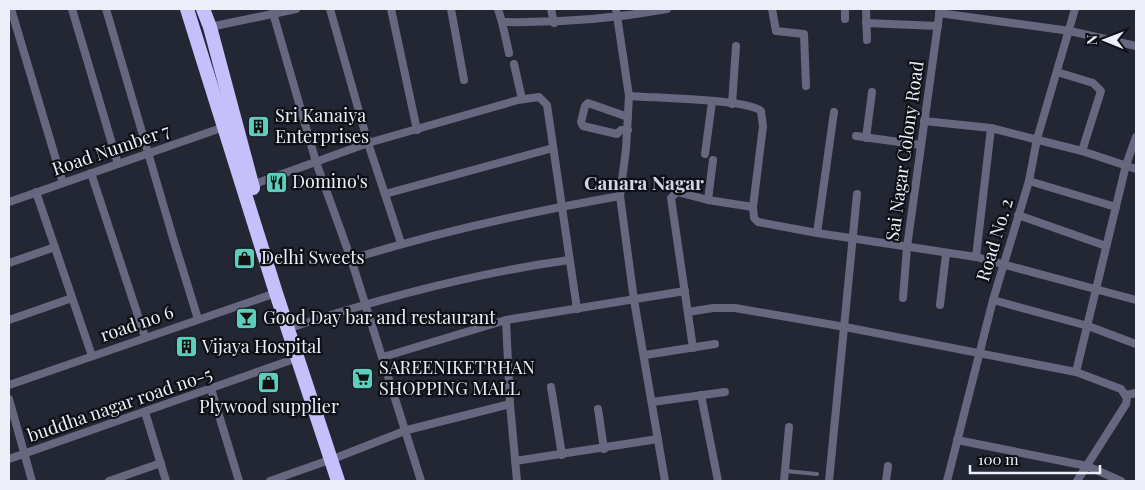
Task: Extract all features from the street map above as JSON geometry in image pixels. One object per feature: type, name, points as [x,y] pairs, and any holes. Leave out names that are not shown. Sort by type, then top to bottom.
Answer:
[{"type":"highway","points":[[187,9],[276,293],[335,458],[346,481]]},
{"type":"highway","points":[[202,9],[210,27],[252,186],[335,458],[338,481]]},
{"type":"street","points":[[11,9],[63,183]]},
{"type":"street","points":[[72,9],[118,164]]},
{"type":"street","points":[[106,9],[172,238],[198,319]]},
{"type":"street","points":[[210,27],[296,9]]},
{"type":"street","points":[[330,9],[368,143],[401,243]]},
{"type":"street","points":[[391,9],[417,130]]},
{"type":"street","points":[[451,9],[464,80]]},
{"type":"street","points":[[498,9],[510,53]]},
{"type":"street","points":[[551,9],[554,23]]},
{"type":"street","points":[[616,9],[629,96],[628,130],[620,196],[634,300],[645,355],[665,481]]},
{"type":"street","points":[[502,22],[554,23],[617,18],[667,9]]},
{"type":"street","points":[[772,9],[776,31],[804,34],[806,86]]},
{"type":"street","points":[[845,9],[845,19]]},
{"type":"street","points":[[866,9],[867,40]]},
{"type":"street","name":"Road No. 2","points":[[947,481],[993,300],[1075,9]]},
{"type":"street","points":[[939,11],[1070,31],[1136,46]]},
{"type":"street","name":"Sai Nagar Colony Road","points":[[903,298],[907,246],[939,11]]},
{"type":"street","points":[[273,13],[316,162],[351,259],[407,430],[421,481]]},
{"type":"street","points":[[866,23],[938,26]]},
{"type":"street","points":[[732,104],[736,46]]},
{"type":"street","points":[[514,64],[522,99]]},
{"type":"street","points":[[1057,72],[1093,83],[1100,91],[1082,151]]},
{"type":"street","points":[[866,138],[872,92]]},
{"type":"street","points":[[629,96],[712,102],[758,108],[763,116],[753,207],[755,220],[852,239],[976,257],[1003,266],[1136,297]]},
{"type":"street","points":[[252,186],[368,143],[522,99],[531,97],[544,100],[547,105],[577,309]]},
{"type":"street","points":[[705,154],[712,102]]},
{"type":"street","points":[[628,117],[588,103],[585,106],[581,122],[583,126],[617,134],[621,130],[628,130]]},
{"type":"street","points":[[818,233],[834,112]]},
{"type":"street","points":[[924,121],[991,128],[1082,151],[1136,169]]},
{"type":"street","name":"Road Number 7","points":[[10,201],[224,127]]},
{"type":"street","points":[[976,257],[991,128]]},
{"type":"street","points":[[856,136],[922,145]]},
{"type":"street","points":[[1076,372],[1126,165],[1136,137]]},
{"type":"street","points":[[385,194],[553,148]]},
{"type":"street","points":[[708,200],[713,160]]},
{"type":"street","points":[[91,173],[146,338]]},
{"type":"street","points":[[1028,181],[1116,207]]},
{"type":"street","points":[[9,192],[10,201]]},
{"type":"street","points":[[36,192],[92,356]]},
{"type":"street","points":[[693,348],[671,198],[677,192],[708,200],[753,207]]},
{"type":"street","points":[[829,481],[858,194]]},
{"type":"street","points":[[351,259],[401,243],[562,206],[620,196]]},
{"type":"street","points":[[1018,215],[1106,246]]},
{"type":"street","points":[[9,263],[55,247]]},
{"type":"street","points":[[940,305],[946,254]]},
{"type":"street","points":[[296,326],[365,303],[520,267],[569,260]]},
{"type":"street","points":[[383,357],[506,320],[685,291]]},
{"type":"street","name":"road no 6","points":[[9,385],[276,293]]},
{"type":"street","points":[[9,320],[72,298]]},
{"type":"street","points":[[993,300],[1088,326],[1136,344]]},
{"type":"street","points":[[688,312],[713,308],[735,308],[845,327],[1076,372],[1121,389],[1126,395],[1126,404],[1121,415],[1077,481]]},
{"type":"street","points":[[506,320],[510,404],[517,481]]},
{"type":"street","points":[[645,355],[716,344]]},
{"type":"street","name":"buddha nagar road no-5","points":[[9,459],[298,358]]},
{"type":"street","points":[[552,387],[562,455]]},
{"type":"street","points":[[211,389],[239,481]]},
{"type":"street","points":[[652,402],[725,392]]},
{"type":"street","points":[[1126,395],[1136,393]]},
{"type":"street","points":[[701,394],[718,481]]},
{"type":"street","points":[[9,399],[32,481]]},
{"type":"street","points":[[270,481],[407,430],[510,404]]},
{"type":"street","points":[[598,409],[604,449]]},
{"type":"street","points":[[145,412],[166,481]]},
{"type":"street","points":[[784,481],[789,428]]},
{"type":"street","points":[[515,461],[604,449],[658,439]]},
{"type":"street","points":[[957,440],[1087,466],[1121,481]]},
{"type":"street","points":[[110,481],[161,463]]},
{"type":"street","points":[[887,481],[888,466]]},
{"type":"lane","points":[[785,471],[817,474]]},
{"type":"place","name":"Sri Kanaiya Enterprises","points":[[259,126]]},
{"type":"place","name":"Domino's","points":[[276,182]]},
{"type":"place","name":"Delhi Sweets","points":[[245,258]]},
{"type":"place","name":"Good Day bar and restaurant","points":[[247,318]]},
{"type":"place","name":"Vijaya Hospital","points":[[186,347]]},
{"type":"place","name":"SAREENIKETRHAN SHOPPING MALL","points":[[363,378]]},
{"type":"place","name":"Plywood supplier","points":[[269,382]]},
{"type":"district","name":"Canara Nagar","points":[[644,183]]}]
